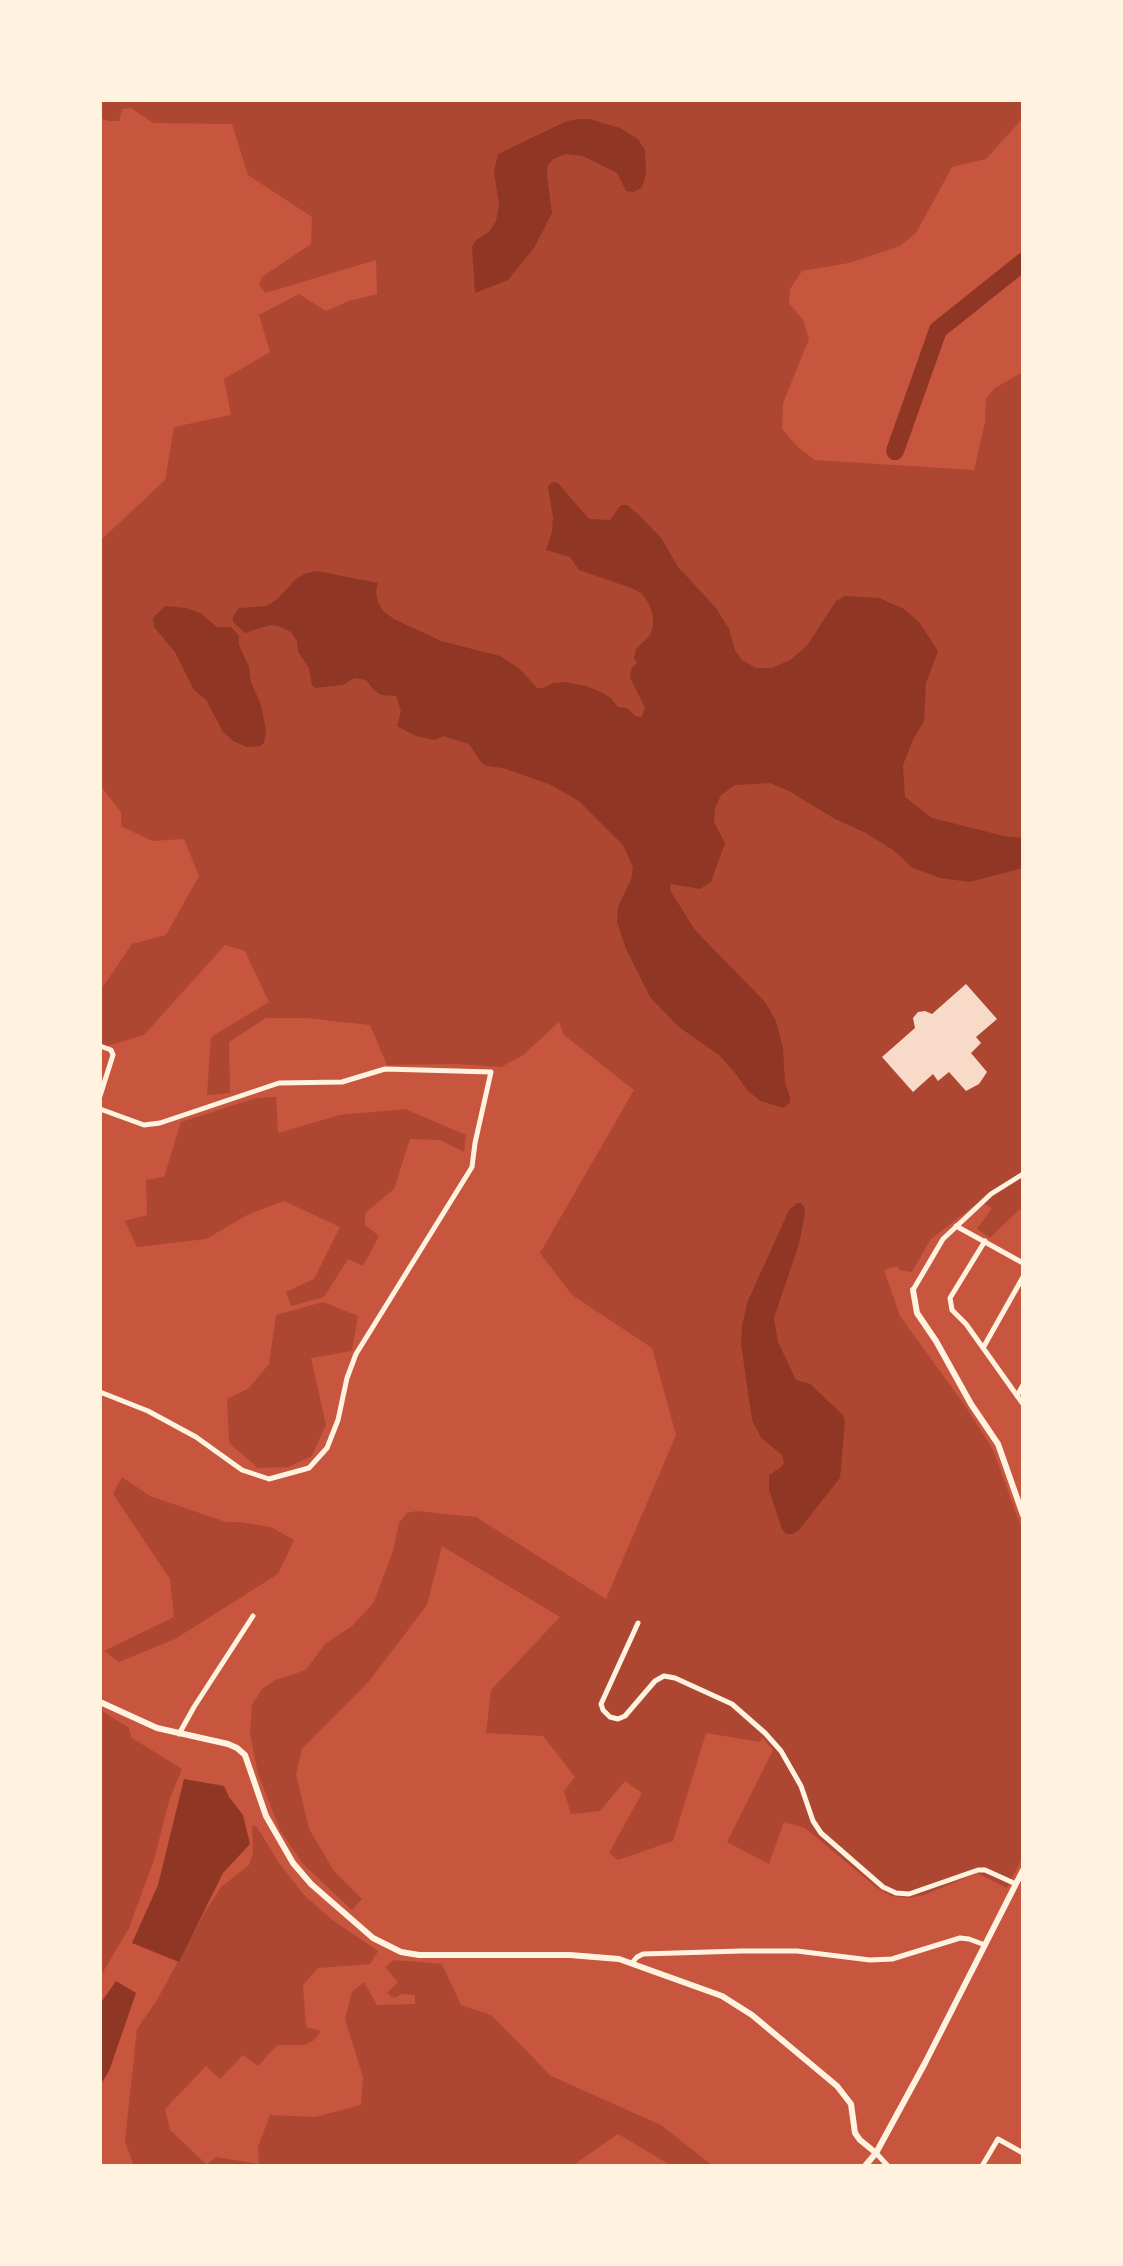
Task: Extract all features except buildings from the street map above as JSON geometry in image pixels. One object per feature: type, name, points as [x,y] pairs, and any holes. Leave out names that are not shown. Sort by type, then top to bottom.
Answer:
[{"type":"street","points":[[100,1046],[111,1050],[113,1055],[100,1096]]},
{"type":"street","points":[[100,1109],[144,1125],[160,1123],[279,1083],[342,1082],[385,1069],[491,1072],[472,1167],[356,1354],[347,1378],[338,1420],[327,1448],[309,1468],[269,1479],[242,1470],[195,1437],[148,1411],[100,1392]]},
{"type":"street","points":[[1023,1174],[991,1194],[943,1239],[913,1290],[917,1313],[998,1444],[1023,1516]]},
{"type":"street","points":[[956,1226],[1023,1262]]},
{"type":"street","points":[[985,1241],[950,1298],[952,1310],[1023,1405]]},
{"type":"street","points":[[982,1348],[1023,1277]]},
{"type":"street","points":[[1017,1396],[1023,1385]]},
{"type":"street","points":[[179,1734],[253,1616]]},
{"type":"street","points":[[638,1623],[601,1704],[610,1717],[618,1719],[625,1716],[655,1681],[664,1676],[675,1678],[733,1704],[765,1733],[781,1751],[801,1786],[813,1821],[821,1832],[883,1887],[896,1893],[909,1894],[978,1870],[985,1870],[1016,1884]]},
{"type":"street","points":[[100,1702],[157,1728],[237,1748],[244,1755],[266,1816],[293,1863],[311,1884],[373,1938],[401,1952],[419,1955],[592,1956],[619,1959],[722,1996],[751,2015],[847,2097],[855,2133],[888,2166]]},
{"type":"street","points":[[865,2166],[876,2153],[1023,1870]]},
{"type":"street","points":[[632,1963],[643,1954],[741,1951],[797,1951],[870,1960],[892,1959],[960,1938],[985,1945]]},
{"type":"street","points":[[982,2166],[998,2139],[1023,2153]]},
{"type":"shaded area","points":[[100,100],[1023,100],[1023,118],[986,159],[952,167],[916,233],[900,246],[849,263],[802,271],[790,289],[789,303],[803,320],[809,339],[783,403],[782,429],[798,447],[815,460],[974,470],[985,422],[986,398],[995,388],[1023,372],[1023,1206],[990,1238],[977,1229],[992,1208],[980,1201],[930,1240],[912,1272],[900,1270],[897,1266],[884,1270],[900,1316],[966,1407],[993,1450],[1023,1532],[1023,1856],[1007,1888],[977,1873],[924,1895],[909,1898],[891,1896],[876,1887],[805,1828],[784,1822],[769,1864],[727,1842],[773,1750],[762,1737],[760,1742],[706,1733],[673,1841],[618,1860],[609,1853],[642,1793],[625,1781],[600,1811],[571,1814],[564,1791],[575,1777],[543,1736],[486,1733],[491,1690],[560,1617],[442,1546],[427,1605],[369,1681],[302,1749],[296,1774],[309,1829],[334,1871],[362,1899],[352,1910],[303,1864],[280,1830],[258,1774],[250,1733],[252,1705],[262,1689],[275,1680],[306,1670],[325,1644],[352,1626],[374,1602],[393,1551],[399,1523],[407,1513],[417,1511],[476,1517],[606,1599],[676,1435],[652,1348],[572,1295],[540,1253],[634,1090],[564,1035],[559,1022],[522,1056],[501,1067],[454,1064],[387,1065],[370,1025],[306,1018],[266,1018],[229,1042],[230,1093],[207,1095],[211,1037],[269,1002],[245,951],[225,945],[144,1035],[104,1047],[100,1043],[100,991],[132,944],[166,935],[199,876],[184,839],[152,841],[121,826],[121,812],[100,785],[100,541],[165,480],[174,427],[231,415],[224,379],[270,352],[259,315],[299,294],[326,311],[349,301],[377,294],[376,260],[265,293],[259,284],[262,277],[311,244],[312,217],[248,175],[232,124],[153,123],[131,108],[122,109],[119,121],[108,121],[100,118]]},
{"type":"shaded area","points":[[580,119],[620,128],[638,139],[645,150],[646,174],[642,187],[634,192],[626,191],[617,173],[583,156],[566,154],[553,159],[548,165],[547,176],[552,213],[534,248],[508,280],[475,293],[472,247],[476,240],[489,232],[496,221],[499,205],[494,171],[498,154],[567,121]]},
{"type":"shaded area","points":[[552,482],[558,483],[589,519],[610,520],[621,505],[627,505],[639,515],[662,539],[678,567],[716,608],[729,629],[735,650],[742,660],[756,668],[772,668],[790,660],[806,647],[836,601],[845,596],[879,598],[904,609],[919,622],[938,651],[926,683],[924,721],[903,765],[905,797],[932,818],[1004,836],[1023,838],[1023,868],[970,882],[940,878],[913,868],[893,850],[866,833],[770,783],[735,785],[721,795],[715,808],[714,822],[725,843],[711,882],[700,889],[671,884],[670,890],[695,930],[765,1002],[776,1021],[783,1048],[785,1083],[790,1097],[790,1102],[784,1108],[760,1101],[747,1090],[719,1055],[679,1027],[650,997],[626,949],[617,922],[618,907],[633,868],[623,845],[579,801],[549,784],[503,768],[486,766],[469,744],[443,736],[435,740],[416,736],[397,726],[401,711],[396,696],[381,695],[366,680],[354,678],[343,685],[315,688],[309,668],[298,652],[297,641],[291,632],[270,625],[245,633],[233,622],[233,616],[239,608],[266,606],[276,600],[297,578],[307,573],[317,571],[378,583],[378,602],[383,611],[394,619],[441,641],[500,656],[520,669],[537,688],[565,682],[586,686],[611,698],[618,707],[627,708],[635,716],[642,717],[645,708],[630,678],[632,667],[637,663],[634,658],[636,649],[650,635],[653,626],[649,604],[642,594],[634,589],[579,570],[570,557],[546,550],[552,531],[553,518],[548,486]]},
{"type":"shaded area","points":[[165,606],[186,608],[200,613],[217,627],[231,627],[239,636],[239,645],[261,705],[266,731],[264,743],[260,746],[247,747],[233,741],[223,732],[206,700],[194,690],[175,652],[154,627],[153,618]]},
{"type":"shaded area","points":[[276,1097],[278,1133],[339,1115],[405,1109],[466,1135],[464,1152],[440,1140],[410,1139],[394,1189],[365,1213],[365,1225],[379,1236],[363,1266],[348,1259],[324,1297],[291,1306],[286,1292],[314,1279],[340,1227],[284,1201],[249,1214],[206,1239],[137,1247],[125,1221],[147,1215],[146,1180],[164,1177],[181,1122],[256,1098]]},
{"type":"shaded area","points":[[797,1203],[804,1207],[805,1214],[799,1244],[774,1318],[778,1342],[796,1380],[810,1384],[843,1415],[845,1422],[840,1478],[798,1531],[786,1534],[769,1490],[769,1475],[784,1463],[782,1455],[761,1438],[752,1420],[741,1344],[747,1303],[789,1210]]},
{"type":"shaded area","points":[[323,1302],[358,1316],[352,1351],[311,1358],[326,1425],[312,1456],[288,1467],[258,1468],[229,1443],[227,1399],[249,1388],[269,1364],[276,1315]]},
{"type":"shaded area","points":[[122,1477],[150,1496],[226,1522],[271,1527],[294,1540],[278,1574],[175,1639],[119,1662],[104,1651],[174,1617],[170,1579],[113,1494]]},
{"type":"shaded area","points":[[100,1710],[128,1727],[132,1738],[182,1769],[169,1801],[154,1860],[129,1928],[100,1977]]},
{"type":"shaded area","points":[[184,1779],[224,1786],[243,1815],[250,1844],[223,1873],[179,1962],[132,1943],[158,1885]]},
{"type":"shaded area","points":[[252,1825],[257,1827],[279,1863],[304,1895],[331,1919],[378,1951],[370,1964],[318,1968],[303,1985],[306,2027],[321,2031],[313,2041],[304,2045],[277,2045],[258,2066],[243,2055],[220,2079],[206,2066],[165,2109],[170,2130],[207,2165],[216,2157],[259,2164],[258,2147],[270,2115],[315,2117],[361,2105],[363,2077],[345,2019],[352,1992],[364,1982],[377,2005],[415,2004],[415,1995],[402,1994],[394,1998],[387,1993],[398,1982],[385,1967],[394,1960],[442,1964],[461,2005],[491,2015],[551,2076],[661,2125],[713,2166],[672,2166],[618,2134],[572,2166],[134,2166],[125,2141],[137,2029],[157,2000],[221,1887],[249,1865],[253,1853]]},
{"type":"shaded area","points":[[116,1981],[136,1993],[109,2071],[100,2086],[100,2004]]},
{"type":"waterway","points":[[895,451],[938,330],[1023,262]]}]
